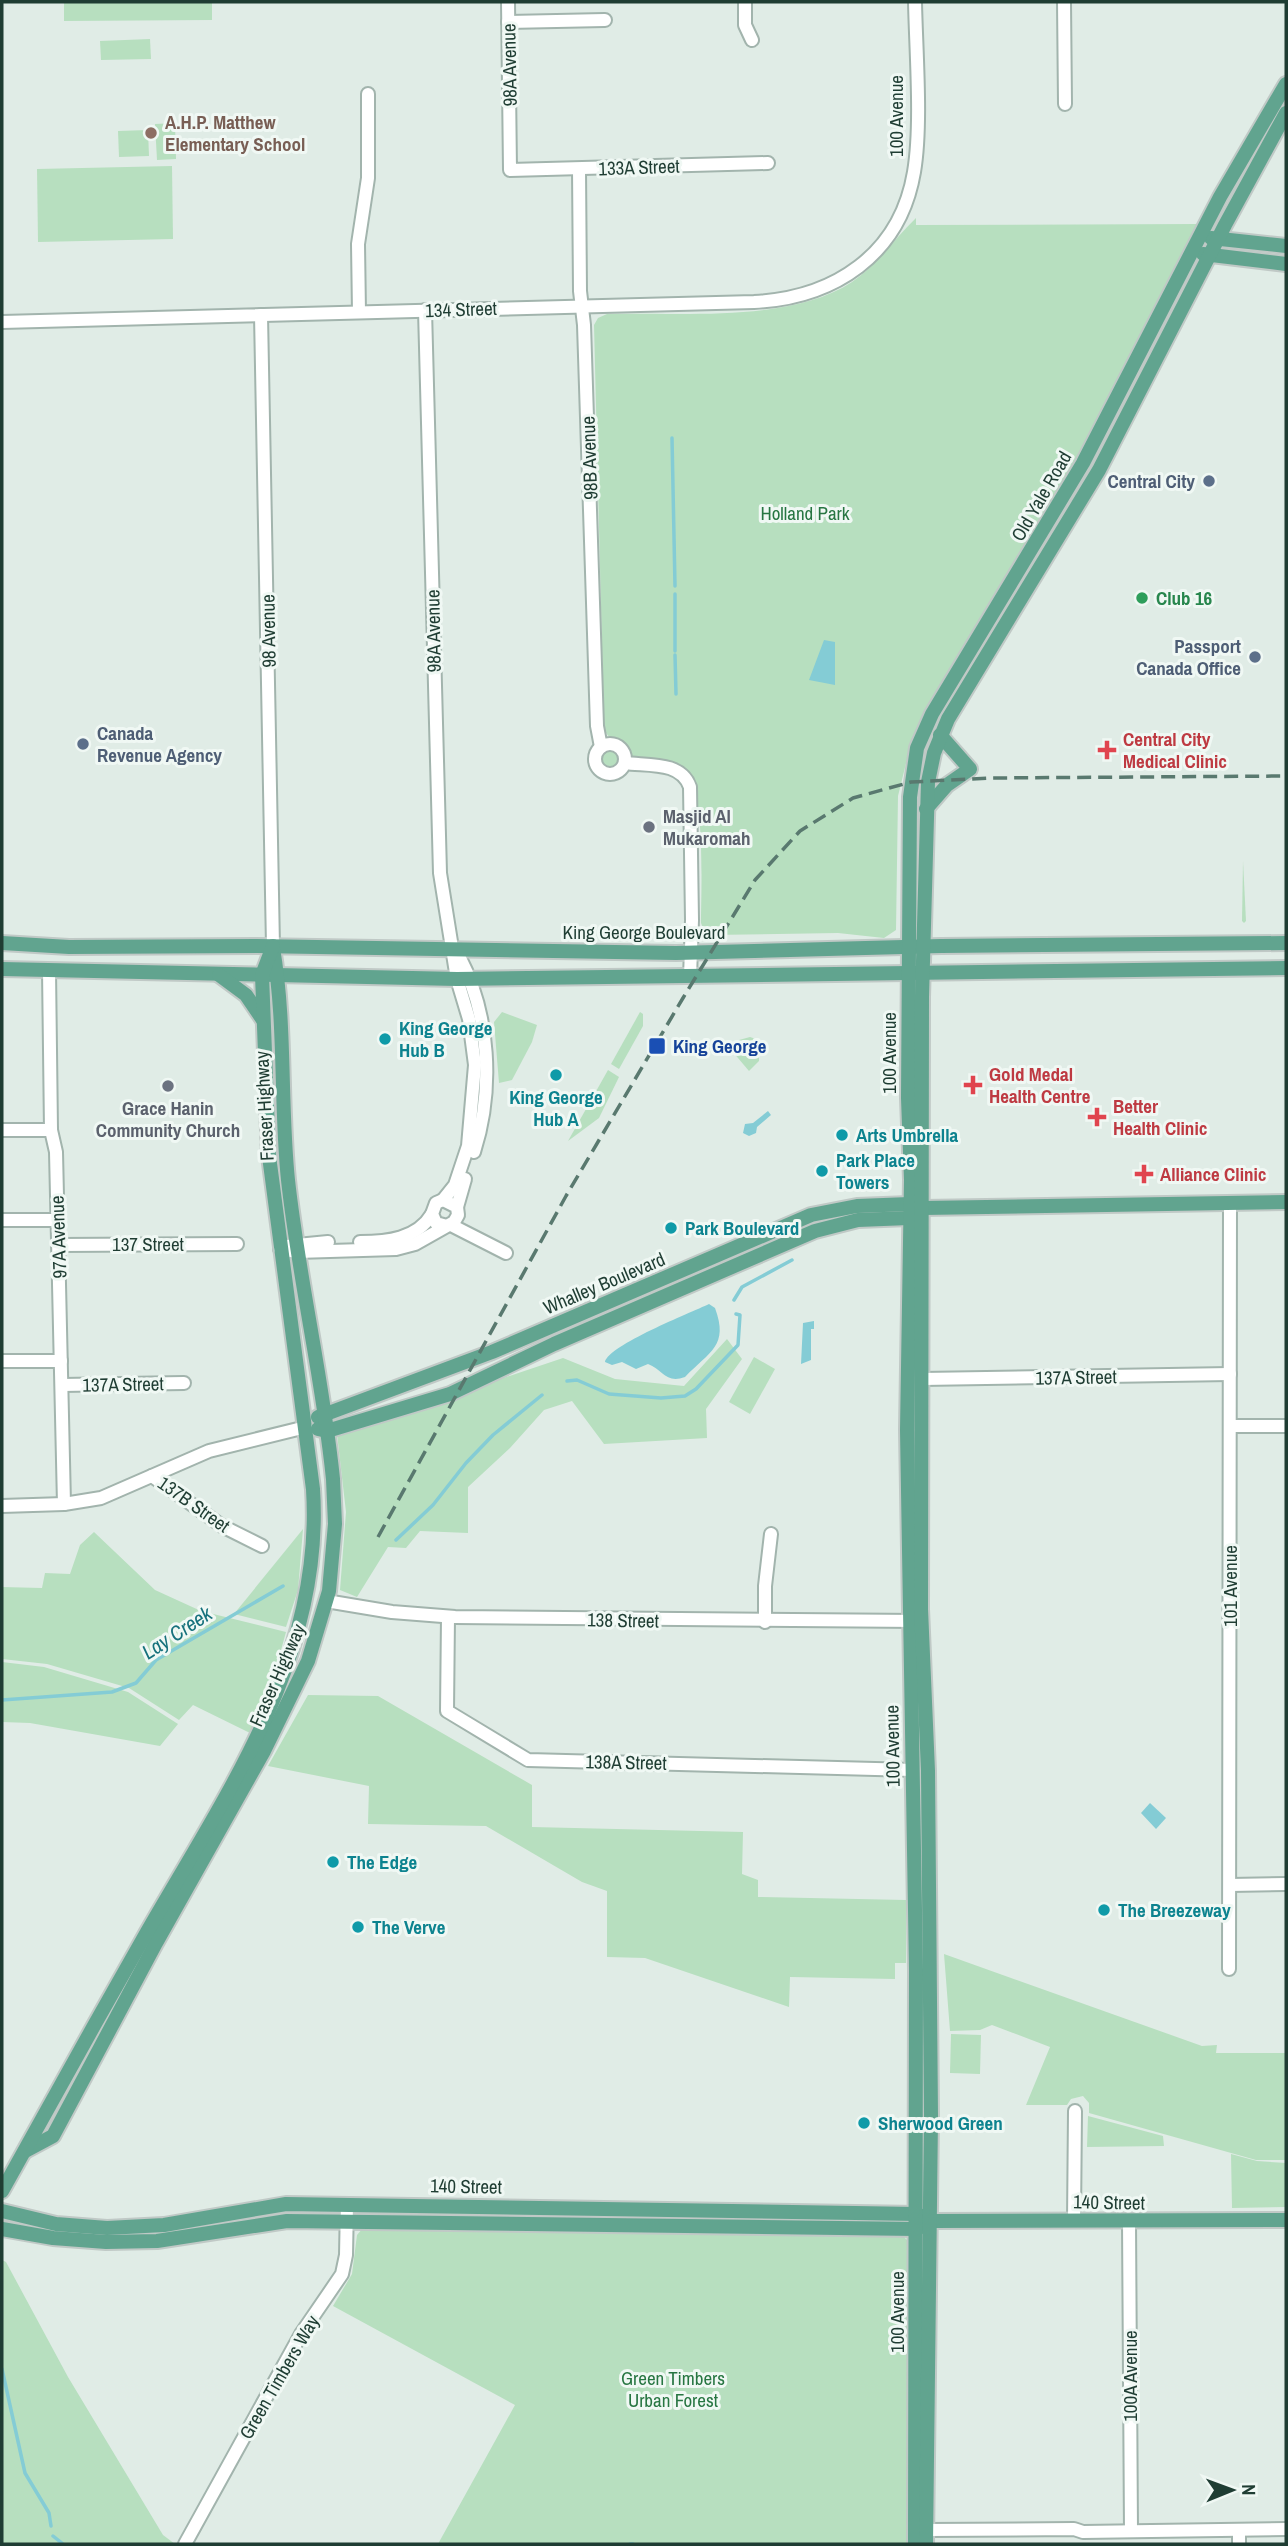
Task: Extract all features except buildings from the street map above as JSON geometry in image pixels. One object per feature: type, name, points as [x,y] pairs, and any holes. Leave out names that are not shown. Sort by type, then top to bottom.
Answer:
[{"type":"main road","name":"Old Yale Road","points":[[909,947],[909,797],[917,748],[937,705],[1067,490],[1199,237],[1286,84]]},
{"type":"main road","name":"Old Yale Road","points":[[916,972],[924,946],[926,809],[930,768],[940,735],[1080,502],[1286,113]]},
{"type":"main road","points":[[1199,237],[1286,246]]},
{"type":"main road","points":[[1191,253],[1286,264]]},
{"type":"main road","points":[[1067,490],[1080,502]]},
{"type":"main road","points":[[926,809],[947,785],[970,769],[940,735]]},
{"type":"main road","name":"King George Boulevard","points":[[2,943],[69,947],[273,946],[691,953],[924,946],[1286,943]]},
{"type":"main road","points":[[1226,968],[1244,944],[1264,968]]},
{"type":"main road","points":[[262,975],[273,946]]},
{"type":"main road","name":"Fraser Highway","points":[[23,2152],[53,2136],[281,1718],[312,1650],[326,1601],[335,1524],[327,1431],[297,1248],[282,1118],[278,976],[273,946]]},
{"type":"main road","name":"100 Avenue","points":[[909,947],[916,972],[915,1622],[928,1771],[931,2221],[927,2537]]},
{"type":"main road","points":[[2,970],[464,979],[1286,968]]},
{"type":"main road","points":[[218,974],[246,995],[263,1021]]},
{"type":"main road","name":"Fraser Highway","points":[[2,2190],[253,1744],[292,1656],[308,1593],[315,1536],[313,1489],[269,1156],[262,975]]},
{"type":"main road","name":"Whalley Boulevard","points":[[306,1427],[323,1413],[463,1364],[811,1215],[857,1206],[914,1210],[1286,1202]]},
{"type":"main road","name":"100 Avenue","points":[[914,1210],[922,1380],[912,1770],[917,2221],[915,2544]]},
{"type":"main road","name":"Whalley Boulevard","points":[[306,1427],[327,1431],[450,1394],[554,1343],[815,1231],[914,1210]]},
{"type":"main road","name":"140 Street","points":[[2,2211],[57,2224],[107,2228],[164,2225],[286,2204],[917,2221]]},
{"type":"main road","name":"140 Street","points":[[2,2229],[53,2238],[136,2242],[287,2221],[1286,2220]]},
{"type":"street","name":"98A Avenue","points":[[508,2],[510,170]]},
{"type":"street","points":[[745,2],[745,25],[752,40]]},
{"type":"street","name":"100 Avenue","points":[[893,226],[911,187],[916,157],[915,2]]},
{"type":"street","points":[[1064,2],[1065,104]]},
{"type":"street","points":[[508,22],[605,20]]},
{"type":"street","points":[[359,312],[358,244],[368,178],[368,94]]},
{"type":"street","name":"133A Street","points":[[510,170],[768,163]]},
{"type":"street","name":"98B Avenue","points":[[579,169],[597,726],[601,747]]},
{"type":"street","name":"134 Street","points":[[2,322],[793,299],[822,289],[847,276],[875,251],[893,226]]},
{"type":"street","name":"98A Avenue","points":[[425,310],[440,873],[455,949],[464,979]]},
{"type":"street","name":"98 Avenue","points":[[261,315],[273,946]]},
{"type":"street","points":[[625,764],[621,748],[611,744],[601,747],[595,755],[599,770],[614,774],[625,764],[675,769],[684,775],[690,787],[690,977]]},
{"type":"street","name":"97A Avenue","points":[[49,970],[51,1129],[55,1152],[64,1504]]},
{"type":"street","points":[[297,1248],[390,1240],[415,1231],[432,1214],[436,1203],[443,1200],[455,1185],[463,1163],[475,1094],[472,1038],[464,979]]},
{"type":"street","points":[[280,1248],[401,1248],[453,1218],[483,1121],[486,1086],[483,1037],[464,979]]},
{"type":"street","points":[[2,1130],[51,1129]]},
{"type":"street","points":[[443,1200],[453,1218],[464,1229],[506,1253]]},
{"type":"street","name":"101 Avenue","points":[[1229,1969],[1230,1203]]},
{"type":"street","points":[[432,1214],[436,1223],[453,1218]]},
{"type":"street","points":[[2,1220],[57,1220]]},
{"type":"street","name":"137 Street","points":[[58,1245],[237,1244]]},
{"type":"street","name":"137A Street","points":[[2,1361],[61,1361]]},
{"type":"street","name":"137A Street","points":[[922,1380],[1230,1374]]},
{"type":"street","name":"137A Street","points":[[62,1385],[184,1384]]},
{"type":"street","points":[[1230,1426],[1286,1426]]},
{"type":"street","name":"Whalley Boulevard","points":[[152,1476],[209,1451],[306,1427]]},
{"type":"street","name":"137B Street","points":[[2,1506],[64,1504],[101,1497],[152,1476],[222,1526],[262,1546]]},
{"type":"street","points":[[765,1622],[765,1586],[771,1534]]},
{"type":"street","name":"138 Street","points":[[326,1601],[392,1612],[449,1617],[915,1622]]},
{"type":"street","name":"138A Street","points":[[449,1617],[447,1712],[528,1760],[912,1770]]},
{"type":"street","points":[[1230,1885],[1286,1884]]},
{"type":"street","points":[[1074,2220],[1075,2111]]},
{"type":"street","name":"Green Timbers Way","points":[[185,2544],[301,2334],[336,2286],[346,2255],[347,2204]]},
{"type":"street","name":"100A Avenue","points":[[1129,2222],[1131,2531]]},
{"type":"street","points":[[927,2537],[1074,2529],[1084,2538],[1131,2531],[1286,2529]]},
{"type":"street","points":[[1239,2530],[1239,2544]]},
{"type":"green space","points":[[64,2],[212,2],[212,20],[64,21]]},
{"type":"green space","points":[[150,39],[151,59],[101,60],[100,41]]},
{"type":"green space","points":[[175,123],[176,159],[157,160],[155,124]]},
{"type":"green space","points":[[148,130],[149,156],[119,157],[118,131]]},
{"type":"green space","points":[[172,166],[173,239],[38,242],[37,169]]},
{"type":"green space","name":"Holland Park","points":[[916,218],[916,225],[1198,224],[1071,470],[938,690],[911,743],[898,796],[896,930],[884,938],[838,933],[710,935],[704,931],[701,923],[701,841],[692,779],[680,765],[632,758],[604,729],[594,325],[598,318],[607,314],[734,313],[798,304],[827,295],[861,275]]},
{"type":"green space","points":[[607,751],[613,751],[618,759],[616,765],[607,767],[602,762],[602,756]]},
{"type":"green space","points":[[1243,861],[1246,921],[1244,923],[1242,921]]},
{"type":"green space","points":[[502,1012],[537,1025],[532,1042],[512,1080],[499,1083],[494,1022]]},
{"type":"green space","points":[[640,1012],[643,1014],[643,1026],[619,1069],[611,1064]]},
{"type":"green space","points":[[750,1037],[759,1040],[759,1061],[749,1071],[732,1051],[739,1040]]},
{"type":"green space","points":[[608,1070],[619,1077],[599,1118],[568,1141]]},
{"type":"green space","points":[[727,1339],[742,1359],[706,1409],[707,1438],[604,1444],[572,1401],[544,1410],[510,1448],[468,1487],[468,1533],[420,1531],[406,1548],[388,1547],[357,1597],[340,1590],[346,1512],[337,1434],[563,1358],[615,1379],[684,1386]]},
{"type":"green space","points":[[754,1357],[775,1369],[750,1414],[729,1402]]},
{"type":"green space","points":[[303,1529],[298,1590],[286,1627],[234,1614]]},
{"type":"green space","points":[[94,1532],[155,1590],[201,1611],[286,1632],[269,1694],[250,1733],[193,1705],[179,1720],[129,1688],[47,1664],[2,1659],[2,1587],[42,1588],[45,1573],[70,1574],[80,1545]]},
{"type":"green space","points":[[2,1662],[44,1667],[128,1692],[178,1724],[160,1746],[30,1723],[2,1722]]},
{"type":"green space","points":[[308,1695],[378,1696],[532,1785],[532,1827],[743,1832],[742,1874],[758,1880],[758,1897],[906,1900],[906,1963],[895,1963],[895,1979],[790,1977],[789,2007],[645,1958],[607,1957],[607,1891],[582,1882],[486,1826],[368,1824],[369,1786],[268,1766]]},
{"type":"green space","points":[[944,1954],[1202,2046],[1217,2045],[1216,2053],[1286,2053],[1286,2160],[1256,2160],[1089,2113],[1089,2103],[1083,2096],[1071,2099],[1067,2105],[1026,2105],[1050,2047],[992,2025],[980,2030],[950,2031]]},
{"type":"green space","points":[[951,2034],[981,2035],[980,2074],[950,2073]]},
{"type":"green space","points":[[1088,2116],[1163,2136],[1164,2146],[1087,2147]]},
{"type":"green space","points":[[1231,2154],[1257,2161],[1286,2163],[1286,2207],[1232,2208]]},
{"type":"green space","name":"Green Timbers Urban Forest","points":[[363,2228],[874,2234],[904,2237],[909,2242],[910,2544],[438,2544],[515,2405],[333,2306],[352,2274],[357,2235]]},
{"type":"green space","points":[[2,2260],[6,2262],[68,2377],[163,2535],[175,2544],[2,2544]]},
{"type":"water","points":[[824,640],[835,642],[835,685],[809,680]]},
{"type":"water","points":[[768,1111],[771,1115],[757,1127],[756,1133],[749,1136],[743,1133],[745,1124],[753,1123]]},
{"type":"water","points":[[709,1304],[715,1308],[719,1321],[718,1340],[709,1354],[685,1377],[669,1378],[648,1364],[636,1369],[622,1362],[612,1365],[605,1362],[620,1347]]},
{"type":"water","points":[[814,1321],[814,1329],[811,1329],[811,1360],[801,1364],[803,1323]]},
{"type":"water","points":[[1150,1803],[1166,1818],[1156,1829],[1141,1813]]},
{"type":"waterway","points":[[672,438],[675,586]]},
{"type":"waterway","points":[[675,594],[675,651]]},
{"type":"waterway","points":[[675,655],[676,694]]},
{"type":"waterway","name":"Lay Creek","points":[[734,1300],[742,1287],[792,1260]]},
{"type":"waterway","name":"Lay Creek","points":[[567,1381],[577,1380],[609,1394],[661,1398],[685,1396],[696,1389],[738,1345],[740,1315],[736,1314]]},
{"type":"waterway","name":"Lay Creek","points":[[396,1540],[433,1505],[466,1463],[493,1435],[542,1395]]},
{"type":"waterway","name":"Lay Creek","points":[[2,1700],[112,1692],[136,1683],[156,1660],[283,1586]]},
{"type":"waterway","points":[[2,2369],[25,2473],[49,2513],[51,2526]]},
{"type":"waterway","points":[[53,2536],[63,2544]]},
{"type":"railway","points":[[378,1537],[566,1196],[683,998],[755,880],[800,831],[853,798],[911,782],[990,778],[1286,776]]},
{"type":"place","name":"A.H.P. Matthew Elementary School","points":[[151,133]]},
{"type":"place","name":"Central City","points":[[1209,481]]},
{"type":"place","name":"Club 16","points":[[1142,598]]},
{"type":"place","name":"Passport Canada Office","points":[[1255,657]]},
{"type":"place","name":"Canada Revenue Agency","points":[[83,744]]},
{"type":"place","name":"Central City Medical Clinic","points":[[1107,750]]},
{"type":"place","name":"Masjid Al Mukaromah","points":[[649,827]]},
{"type":"place","name":"King George Hub B","points":[[385,1039]]},
{"type":"place","name":"King George","points":[[657,1046]]},
{"type":"place","name":"King George Hub A","points":[[556,1075]]},
{"type":"place","name":"Gold Medal Health Centre","points":[[973,1085]]},
{"type":"place","name":"Grace Hanin Community Church","points":[[168,1086]]},
{"type":"place","name":"Better Health Clinic","points":[[1097,1117]]},
{"type":"place","name":"Arts Umbrella","points":[[842,1135]]},
{"type":"place","name":"Park Place Towers","points":[[822,1171]]},
{"type":"place","name":"Alliance Clinic","points":[[1144,1174]]},
{"type":"place","name":"Park Boulevard","points":[[671,1228]]},
{"type":"place","name":"The Edge","points":[[333,1862]]},
{"type":"place","name":"The Breezeway","points":[[1104,1910]]},
{"type":"place","name":"The Verve","points":[[358,1927]]},
{"type":"place","name":"Sherwood Green","points":[[864,2123]]}]
